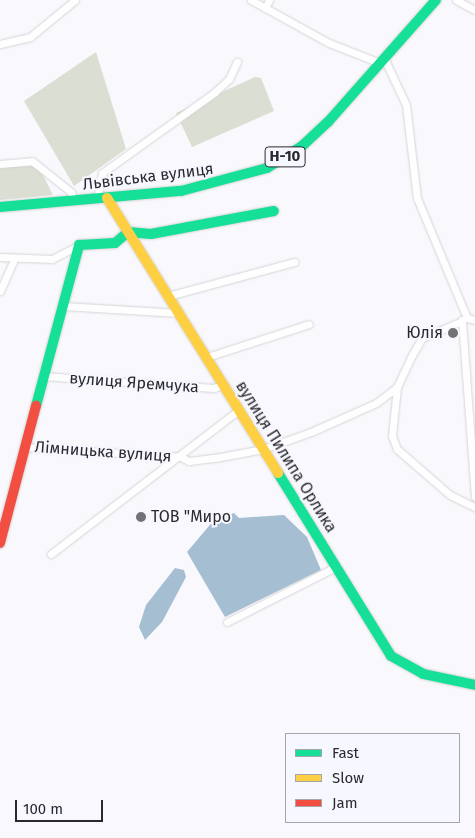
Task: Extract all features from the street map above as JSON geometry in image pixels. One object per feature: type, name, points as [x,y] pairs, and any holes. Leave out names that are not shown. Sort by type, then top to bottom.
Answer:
[{"type":"street","points":[[250,0],[329,43],[382,61],[406,105],[417,198],[467,318]]},
{"type":"street","points":[[265,8],[269,0]]},
{"type":"street","name":"Львівська вулиця","points":[[0,207],[212,186],[266,168],[300,147],[328,122],[436,0]]},
{"type":"street","points":[[456,0],[475,10]]},
{"type":"street","points":[[0,44],[30,37],[70,2]]},
{"type":"street","points":[[102,198],[102,173],[215,92],[229,79],[237,62]]},
{"type":"street","points":[[0,164],[32,161],[71,192],[74,200]]},
{"type":"street","name":"вулиця Пилипа Орлика","points":[[102,198],[128,232],[391,656],[422,674],[475,685]]},
{"type":"street","points":[[0,257],[52,259],[79,245],[115,243],[128,232],[151,234],[274,211]]},
{"type":"street","points":[[0,543],[24,446],[79,245]]},
{"type":"street","points":[[0,291],[15,258]]},
{"type":"street","points":[[168,296],[294,262]]},
{"type":"street","points":[[63,306],[178,312]]},
{"type":"street","points":[[475,320],[467,318],[422,338],[397,387],[392,431],[397,450],[450,495],[475,507]]},
{"type":"street","points":[[460,322],[475,497]]},
{"type":"street","points":[[206,357],[309,324]]},
{"type":"street","name":"вулиця Яремчука","points":[[43,376],[214,388],[223,384]]},
{"type":"street","name":"Лімницька вулиця","points":[[24,446],[181,457],[189,461],[263,449],[367,406],[397,387]]},
{"type":"street","points":[[52,554],[181,457],[239,410]]},
{"type":"street","points":[[227,622],[336,567]]},
{"type":"shaded area","points":[[96,52],[126,149],[74,186],[24,101]]},
{"type":"shaded area","points":[[255,77],[261,78],[274,111],[192,147],[176,113]]},
{"type":"shaded area","points":[[37,163],[53,195],[0,200],[0,167]]},
{"type":"water","points":[[234,513],[239,518],[284,515],[307,537],[321,570],[225,617],[187,552],[214,520]]},
{"type":"water","points":[[175,568],[184,570],[186,577],[162,622],[145,640],[139,627],[146,605]]},
{"type":"traffic: fast","points":[[0,207],[181,191],[267,168],[301,147],[328,122],[436,0]]},
{"type":"traffic: fast","points":[[36,406],[79,245],[115,243],[128,232],[151,234],[274,211]]},
{"type":"traffic: fast","points":[[278,473],[391,656],[423,674],[475,685]]},
{"type":"traffic: slow","points":[[107,198],[278,473]]},
{"type":"traffic: jam","points":[[0,543],[36,406]]},
{"type":"place","name":"Юлія","points":[[453,333]]},
{"type":"place","name":"ТОВ \"Миро","points":[[141,517]]}]
